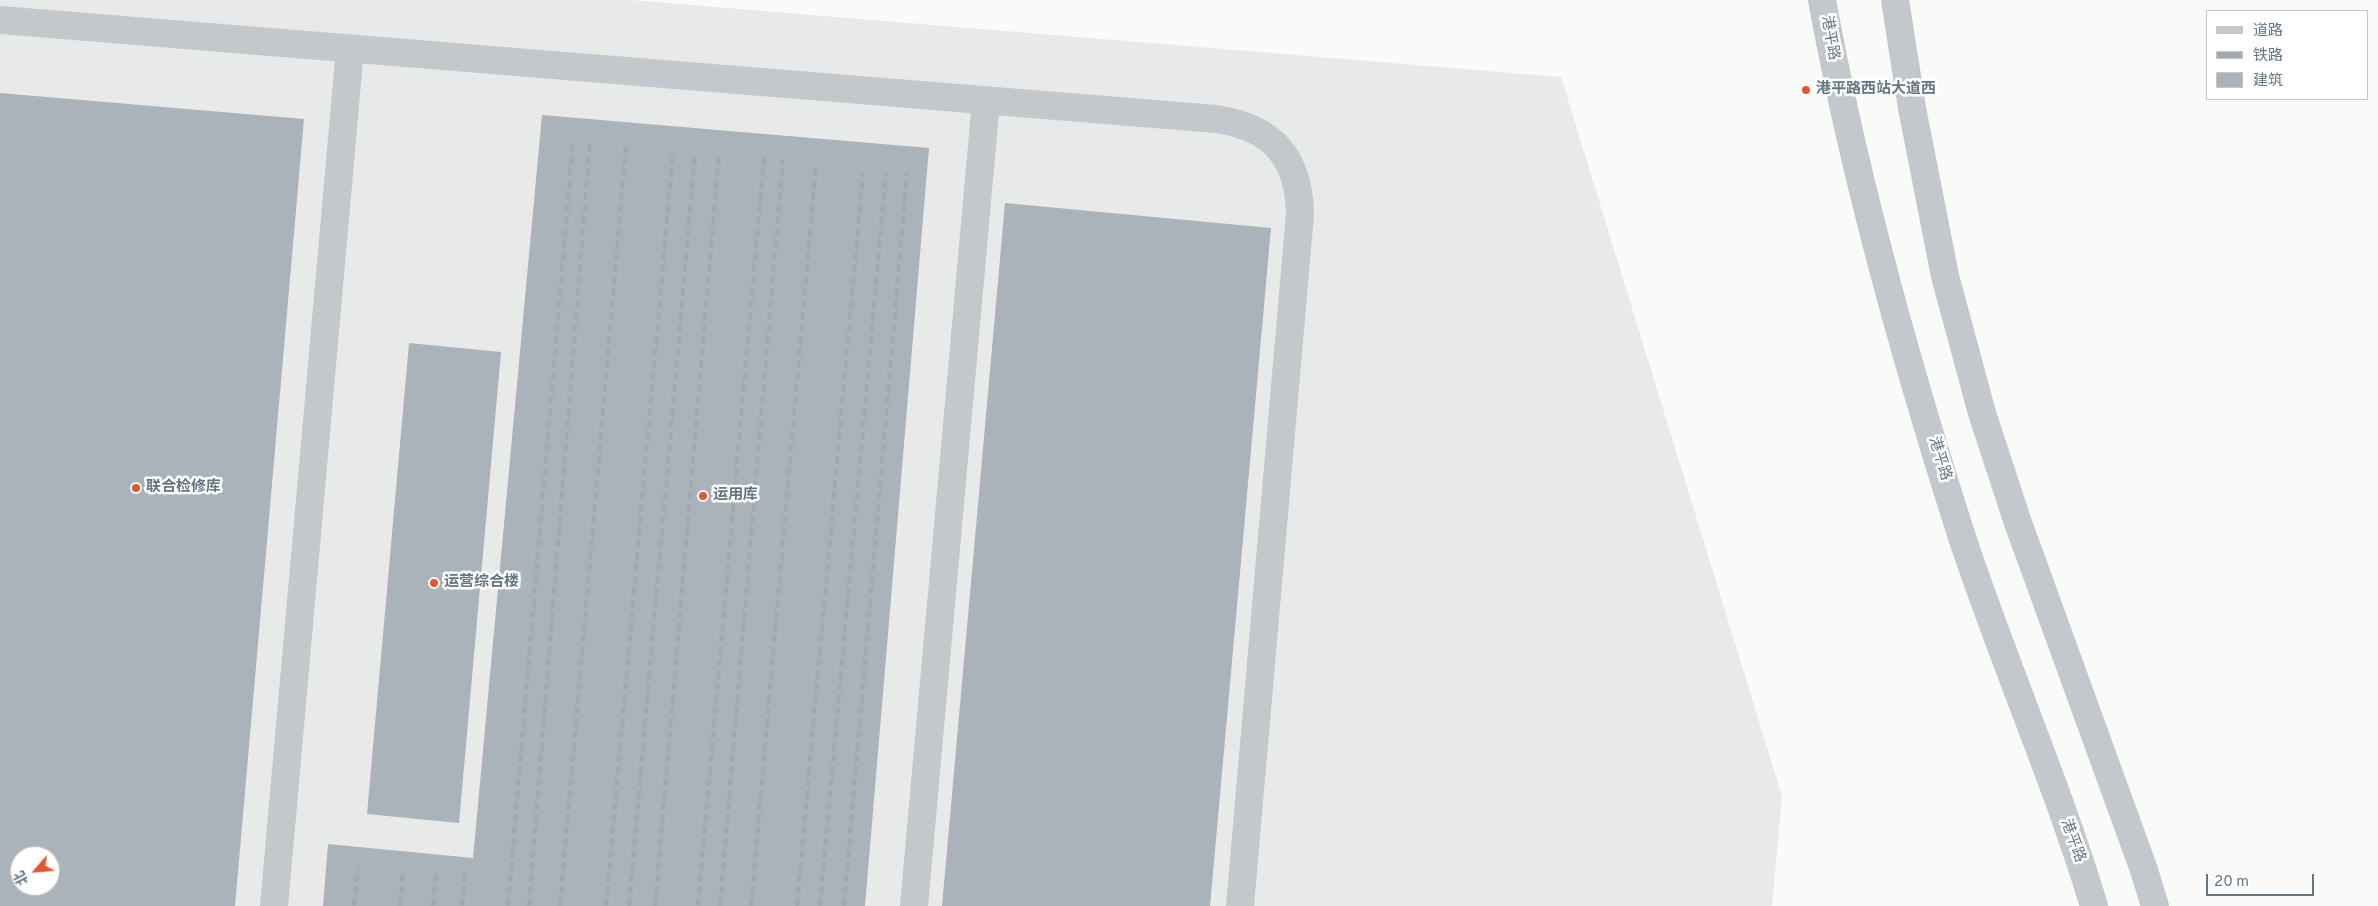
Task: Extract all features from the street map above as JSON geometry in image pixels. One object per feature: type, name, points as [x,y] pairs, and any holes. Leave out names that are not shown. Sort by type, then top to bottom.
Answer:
[{"type":"street","name":"港平路","points":[[1822,0],[1838,84],[1896,317],[1962,535],[2094,906]]},
{"type":"street","points":[[1895,0],[1912,108],[1945,276],[1980,404],[2017,520],[2144,870],[2155,906]]},
{"type":"street","points":[[0,20],[1238,122],[1256,129],[1286,157],[1295,173],[1300,194],[1300,214],[1240,906]]},
{"type":"street","points":[[274,906],[350,49]]},
{"type":"street","points":[[914,906],[986,101]]},
{"type":"shaded area","points":[[0,0],[631,0],[1561,77],[1782,796],[1772,906],[0,906]]},
{"type":"building","name":"联合检修库","points":[[0,93],[304,119],[235,906],[0,906]]},
{"type":"building","name":"运用库","points":[[542,115],[929,148],[865,906],[323,906],[328,844],[473,858]]},
{"type":"building","points":[[1005,203],[1271,228],[1210,906],[942,906]]},
{"type":"building","name":"运营综合楼","points":[[409,343],[501,352],[459,823],[367,814]]},
{"type":"railway","points":[[508,906],[573,141]]},
{"type":"railway","points":[[529,906],[590,142]]},
{"type":"railway","points":[[560,906],[626,146]]},
{"type":"railway","points":[[606,906],[673,152]]},
{"type":"railway","points":[[629,906],[695,155]]},
{"type":"railway","points":[[655,906],[719,155]]},
{"type":"railway","points":[[698,906],[764,157]]},
{"type":"railway","points":[[720,906],[783,159]]},
{"type":"railway","points":[[751,906],[816,164]]},
{"type":"railway","points":[[797,906],[863,172]]},
{"type":"railway","points":[[820,906],[886,172]]},
{"type":"railway","points":[[844,906],[907,172]]},
{"type":"railway","points":[[354,906],[358,868]]},
{"type":"railway","points":[[433,906],[436,871]]},
{"type":"railway","points":[[400,906],[403,872]]},
{"type":"railway","points":[[462,906],[465,874]]},
{"type":"place","name":"港平路西站大道西","points":[[1806,90]]},
{"type":"place","name":"联合检修库","points":[[136,488]]},
{"type":"place","name":"运用库","points":[[703,496]]},
{"type":"place","name":"运营综合楼","points":[[434,583]]}]
